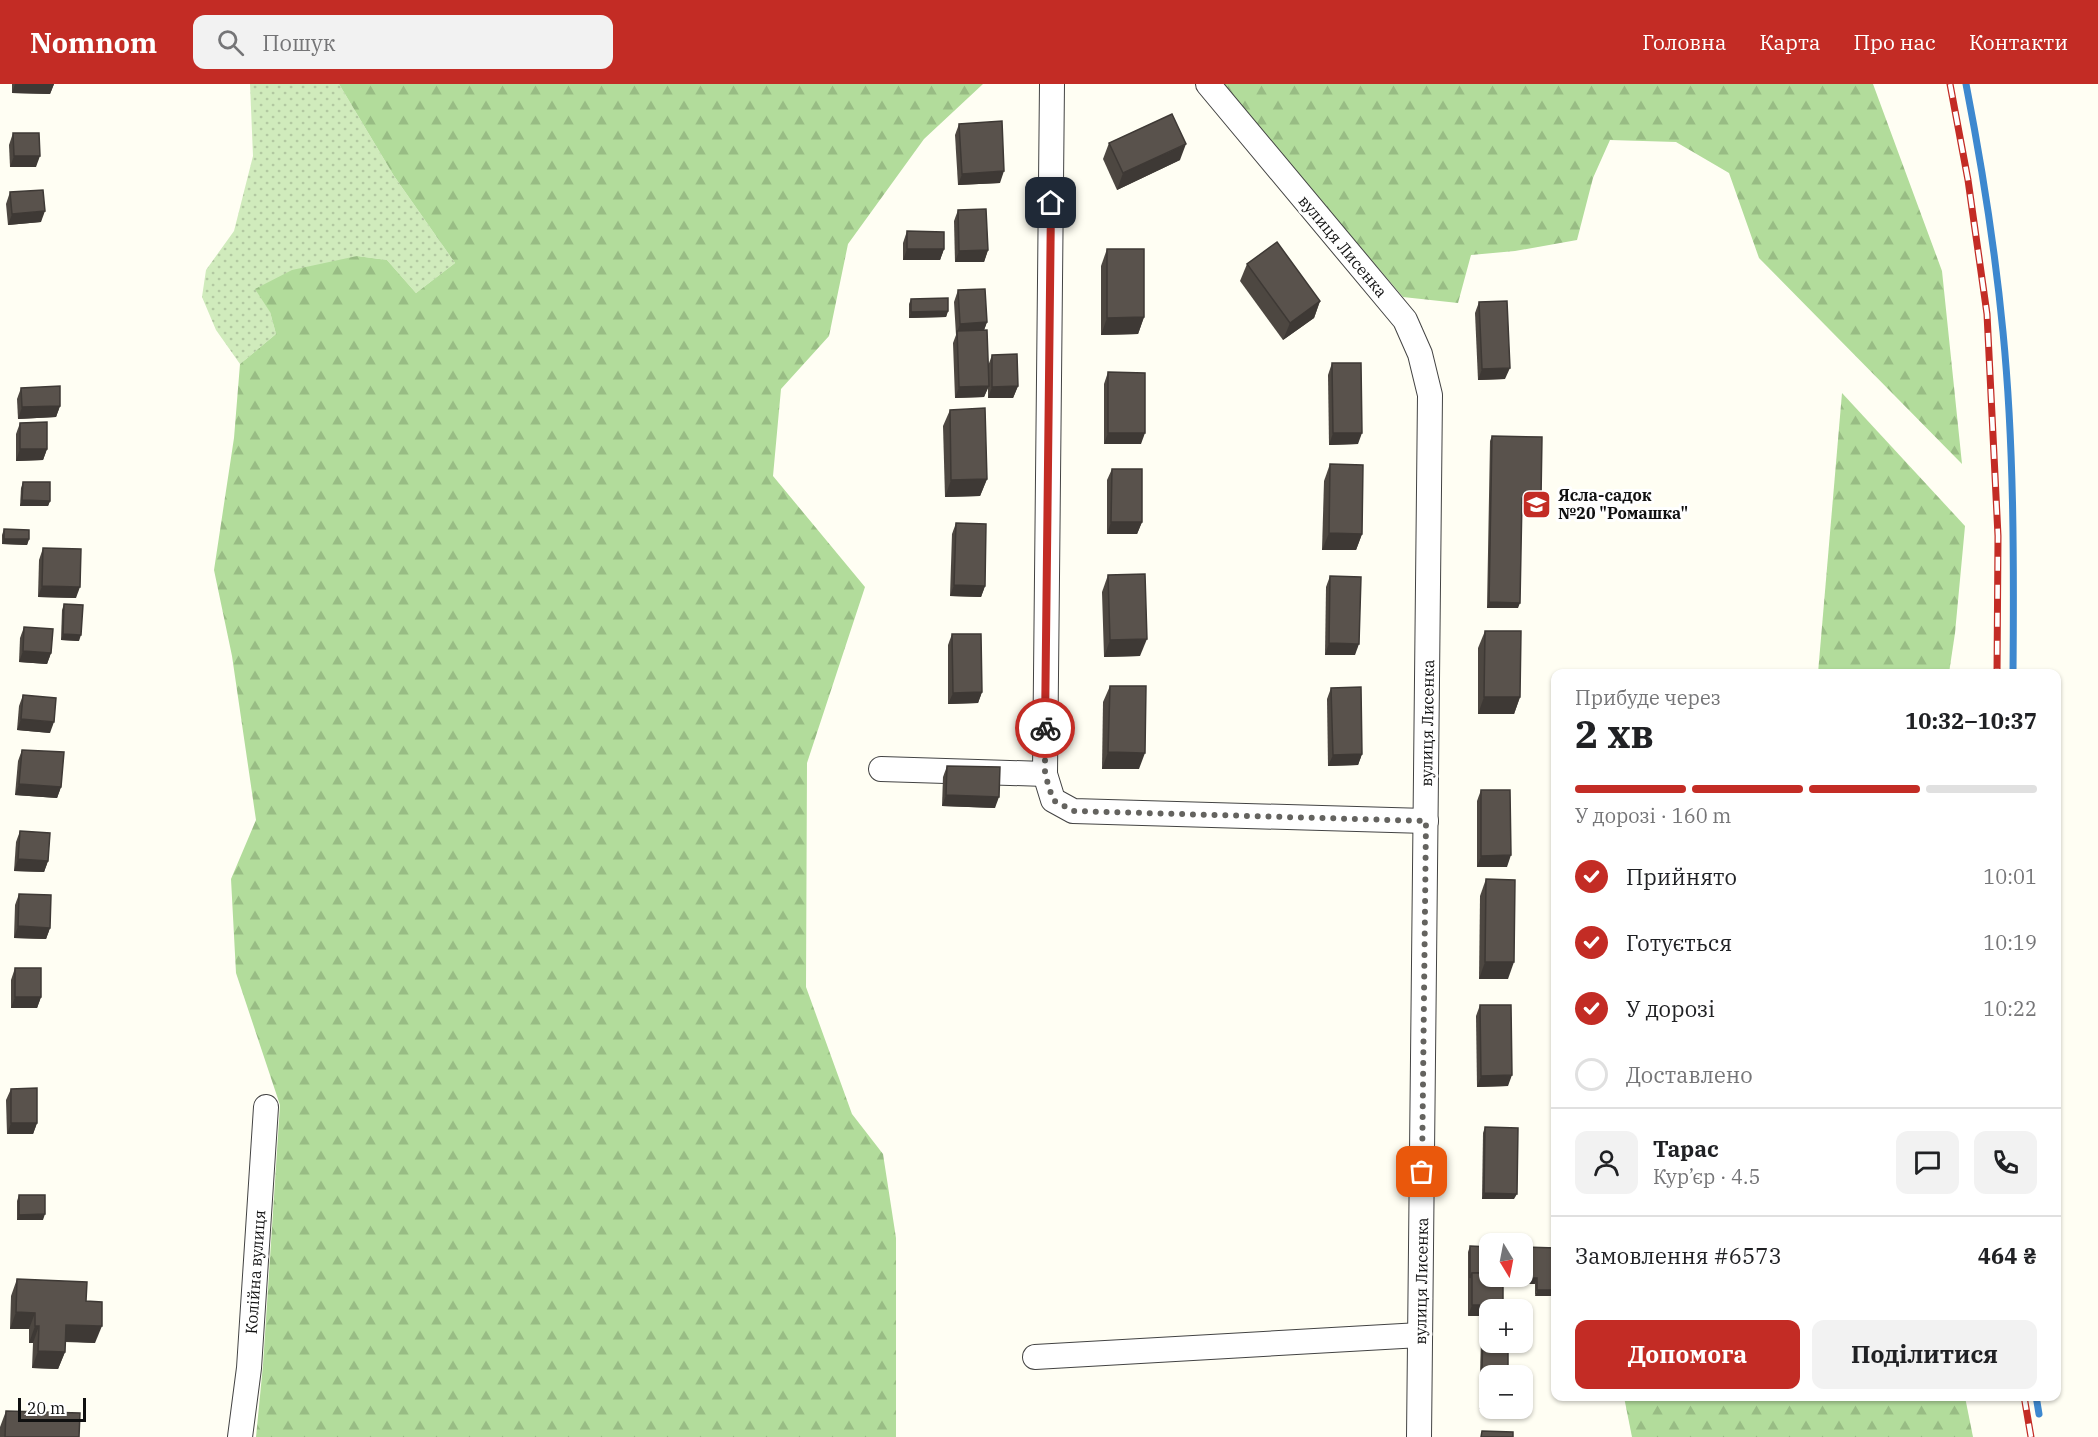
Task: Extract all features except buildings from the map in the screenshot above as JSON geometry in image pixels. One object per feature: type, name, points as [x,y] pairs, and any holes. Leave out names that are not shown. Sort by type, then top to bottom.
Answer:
[{"type":"street","points":[[1052,84],[1045,774],[1053,800],[1073,811],[1426,821]]},
{"type":"street","name":"вулиця Лисенка","points":[[1208,84],[1405,320],[1420,354],[1430,395],[1419,1437]]},
{"type":"street","points":[[881,769],[1045,774]]},
{"type":"street","name":"Колійна вулиця","points":[[240,1437],[249,1368],[266,1107]]},
{"type":"street","points":[[1035,1357],[1420,1335]]},
{"type":"green space","points":[[250,84],[339,84],[394,176],[455,263],[416,293],[387,260],[357,256],[270,312],[276,334],[240,364],[216,330],[202,297],[206,270],[234,231],[253,156]]},
{"type":"green space","points":[[339,84],[983,84],[924,139],[848,244],[829,336],[781,389],[773,476],[865,587],[807,763],[806,987],[852,1114],[883,1154],[896,1238],[896,1437],[256,1437],[280,1105],[236,973],[231,879],[256,820],[232,656],[214,570],[234,438],[240,364],[276,334],[270,312],[255,289],[292,270],[357,256],[387,260],[416,293],[455,263],[394,176]]},
{"type":"green space","points":[[1221,84],[1873,84],[1942,271],[1962,464],[1759,258],[1729,173],[1676,142],[1610,140],[1593,178],[1577,240],[1515,251],[1471,255],[1458,303],[1403,297]]},
{"type":"green space","points":[[1842,393],[1965,526],[1950,669],[1818,669]]},
{"type":"green space","points":[[1625,1401],[1966,1401],[1973,1437],[1632,1437]]},
{"type":"waterway","points":[[1966,84],[1992,239],[2007,374],[2012,503],[2013,669]]},
{"type":"waterway","points":[[2037,1401],[2039,1414]]},
{"type":"railway","points":[[1950,84],[1968,180],[1987,314],[1998,536],[1997,669]]},
{"type":"railway","points":[[2025,1401],[2031,1437]]},
{"type":"way so far","points":[[1045,728],[1045,774],[1053,800],[1073,811],[1426,821],[1422,1172]]},
{"type":"place","name":"Ясла-садок №20 \"Ромашка\"","points":[[1537,504]]},
{"type":"route","points":[[1045,728],[1051,203]]}]
